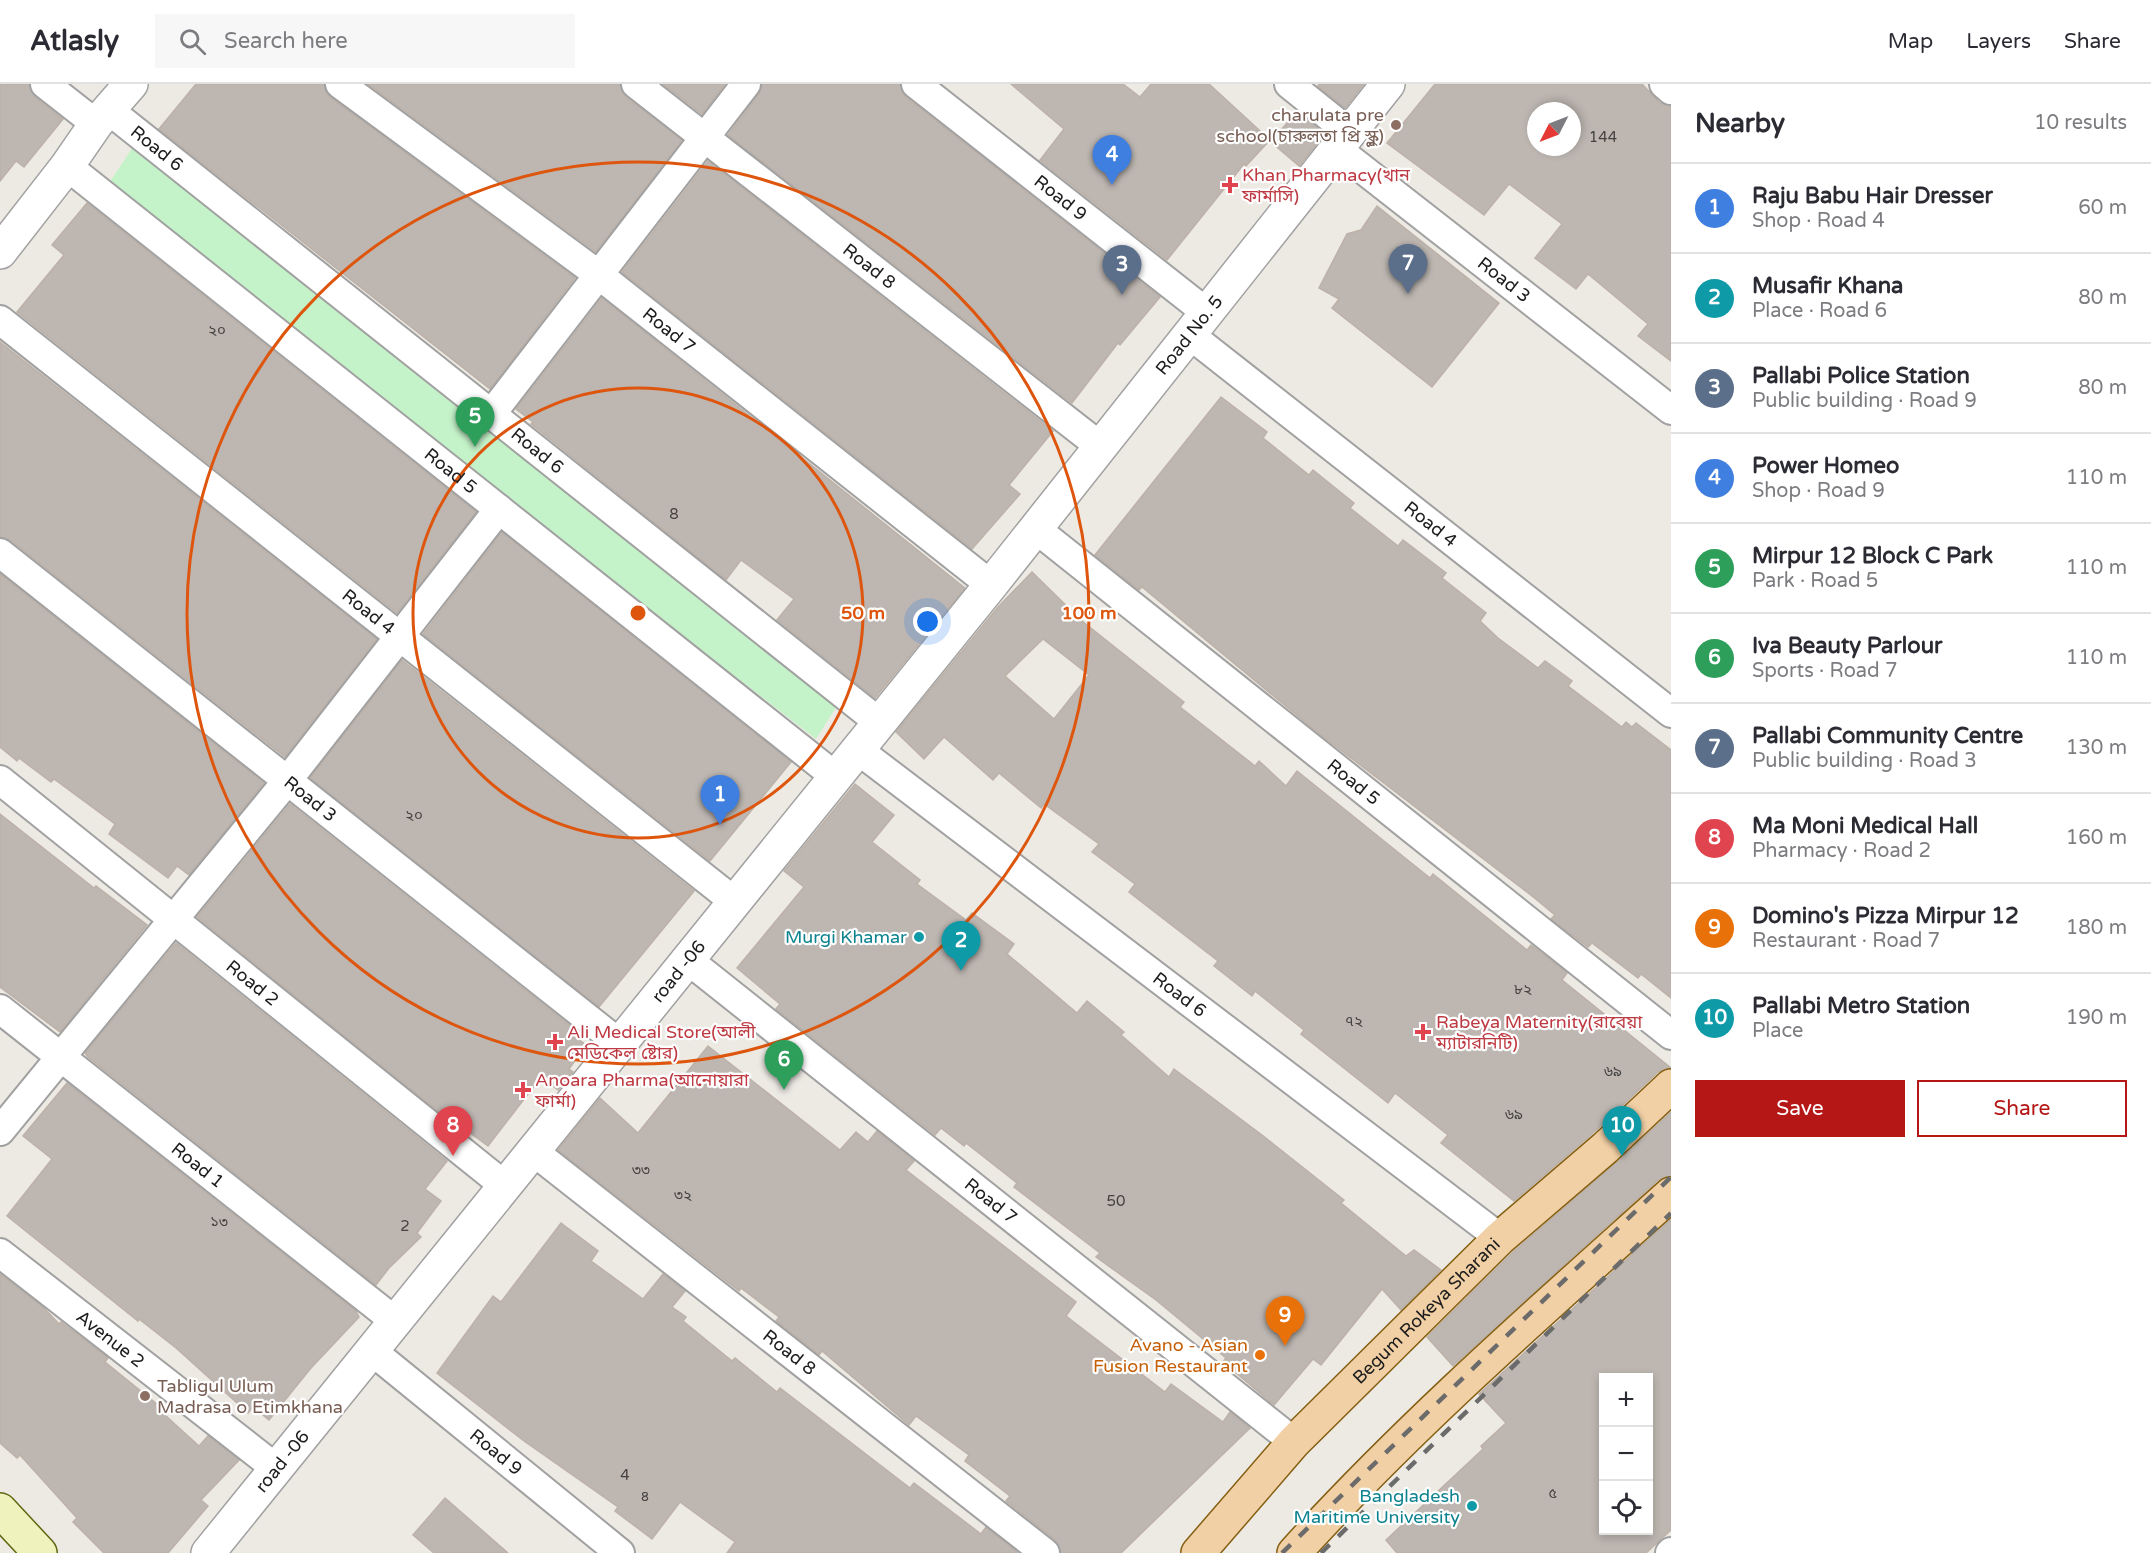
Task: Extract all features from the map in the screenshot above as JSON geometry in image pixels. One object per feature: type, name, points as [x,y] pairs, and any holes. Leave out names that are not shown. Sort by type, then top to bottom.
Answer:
[{"type":"main road","name":"Begum Rokeya Sharani","points":[[1198,1553],[1294,1442],[1500,1238],[1605,1148],[1671,1086]]},
{"type":"main road","points":[[1294,1553],[1363,1477],[1472,1373],[1671,1194]]},
{"type":"main road","points":[[0,1510],[40,1553]]},
{"type":"street","name":"Road 6","points":[[45,84],[103,117],[492,413],[880,723]]},
{"type":"street","points":[[2,246],[131,84]]},
{"type":"street","name":"Road 7","points":[[340,84],[599,275],[991,585]]},
{"type":"street","name":"Road 8","points":[[636,84],[1101,447]]},
{"type":"street","points":[[492,413],[746,84]]},
{"type":"street","name":"Road 9","points":[[916,84],[1198,324]]},
{"type":"street","name":"Road 3","points":[[1289,84],[1343,141],[1671,410]]},
{"type":"street","name":"Road No. 5","points":[[991,585],[1388,84]]},
{"type":"street","points":[[1664,84],[1671,90]]},
{"type":"street","name":"Road 5","points":[[67,165],[836,777]]},
{"type":"street","name":"Road 4","points":[[0,320],[735,902]]},
{"type":"street","name":"Road 4","points":[[1198,324],[1671,713]]},
{"type":"street","points":[[0,1131],[287,781],[499,509]]},
{"type":"street","name":"Road 5","points":[[1036,529],[1671,1035]]},
{"type":"street","name":"Road 3","points":[[0,553],[620,1044]]},
{"type":"street","name":"road -06","points":[[208,1553],[991,585]]},
{"type":"street","name":"Road 6","points":[[858,750],[1500,1238]]},
{"type":"street","name":"Road 2","points":[[0,780],[175,918],[505,1186]]},
{"type":"street","name":"Road 7","points":[[688,960],[1294,1442]]},
{"type":"street","name":"Road 1","points":[[0,1009],[395,1322]]},
{"type":"street","name":"Road 8","points":[[533,1151],[1045,1553]]},
{"type":"street","name":"Avenue 2","points":[[0,1253],[277,1468]]},
{"type":"street","name":"Road 9","points":[[372,1351],[620,1553]]},
{"type":"green space","points":[[133,147],[837,706],[816,739],[105,189]]},
{"type":"building","points":[[0,84],[29,84],[35,97],[63,119],[24,167],[16,161],[0,181]]},
{"type":"building","points":[[196,84],[324,84],[330,97],[575,278],[490,389],[159,129]]},
{"type":"building","points":[[368,84],[620,84],[626,97],[682,140],[596,252]]},
{"type":"building","points":[[663,84],[725,84],[702,114]]},
{"type":"building","points":[[762,84],[900,84],[906,97],[1160,297],[1120,345],[1118,343],[1072,403],[728,135],[759,94]]},
{"type":"building","points":[[1011,84],[1123,84],[1140,97],[1151,84],[1209,84],[1270,140],[1246,166],[1244,164],[1167,260],[1040,160],[1064,129]]},
{"type":"building","points":[[1319,84],[1364,84],[1345,108],[1318,86]]},
{"type":"building","points":[[1435,84],[1642,84],[1660,103],[1671,106],[1671,361],[1638,336],[1648,324],[1588,274],[1576,289],[1535,258],[1562,224],[1509,184],[1484,215],[1387,143]]},
{"type":"building","points":[[1297,111],[1325,134],[1299,166],[1271,142]]},
{"type":"building","points":[[708,161],[1053,431],[1009,485],[1020,494],[972,549],[622,272]]},
{"type":"building","points":[[87,203],[476,512],[397,613],[17,312],[64,255],[52,245]]},
{"type":"building","points":[[1377,206],[1499,303],[1432,387],[1332,308],[1339,299],[1319,288],[1347,234],[1361,230]]},
{"type":"building","points":[[602,298],[965,588],[875,698],[777,620],[794,599],[741,560],[726,580],[531,424],[533,422],[516,409]]},
{"type":"building","points":[[0,342],[377,639],[285,757],[10,540],[0,537]]},
{"type":"building","points":[[1221,397],[1267,432],[1263,438],[1309,475],[1313,470],[1354,503],[1350,508],[1398,546],[1403,540],[1446,573],[1442,578],[1486,613],[1480,621],[1498,638],[1538,668],[1545,661],[1572,681],[1568,686],[1622,727],[1626,722],[1632,727],[1636,723],[1671,750],[1671,998],[1641,974],[1638,978],[1592,943],[1588,947],[1551,919],[1555,915],[1532,896],[1317,732],[1142,587],[1139,590],[1095,555]]},
{"type":"building","points":[[502,532],[791,762],[710,861],[423,634]]},
{"type":"building","points":[[1032,572],[1082,621],[1184,702],[1180,707],[1255,766],[1259,761],[1286,786],[1297,771],[1430,878],[1433,874],[1527,950],[1531,945],[1567,973],[1562,980],[1671,1068],[1658,1072],[1592,1134],[1514,1201],[1441,1143],[1448,1135],[1395,1093],[1388,1103],[1301,1034],[1304,1030],[1255,991],[1252,996],[1214,966],[1218,961],[1129,892],[1135,884],[1092,852],[1099,844],[1044,804],[1041,808],[999,773],[993,780],[944,737],[924,759],[896,732],[998,607]],"holes":[[[1043,639],[1089,675],[1054,719],[1005,676]]]},
{"type":"building","points":[[0,574],[264,783],[189,875],[177,866],[168,878],[109,834],[115,824],[54,779],[51,782],[19,758],[17,761],[0,747]]},
{"type":"building","points":[[402,660],[694,891],[599,1007],[310,778]]},
{"type":"building","points":[[855,784],[894,815],[872,842],[920,880],[917,884],[966,920],[972,913],[1014,944],[1007,954],[1077,1013],[1087,1001],[1124,1032],[1121,1035],[1169,1077],[1174,1069],[1262,1135],[1344,1200],[1341,1203],[1406,1256],[1414,1250],[1441,1270],[1401,1310],[1382,1289],[1321,1365],[1313,1359],[1274,1405],[1223,1362],[1226,1358],[1156,1300],[1096,1257],[1100,1253],[1014,1187],[1017,1183],[966,1143],[964,1146],[941,1128],[935,1135],[776,1009],[780,1004],[737,968],[804,887],[784,871]]},
{"type":"building","points":[[290,804],[578,1032],[574,1036],[586,1045],[569,1069],[573,1072],[558,1090],[541,1077],[488,1146],[469,1132],[467,1135],[197,917]]},
{"type":"building","points":[[0,814],[94,888],[96,886],[147,925],[60,1032],[0,987]]},
{"type":"building","points":[[176,943],[447,1161],[425,1189],[441,1201],[417,1233],[421,1237],[389,1268],[376,1285],[85,1053]]},
{"type":"building","points":[[708,1046],[840,1150],[856,1132],[868,1142],[877,1131],[914,1161],[906,1170],[1076,1302],[1066,1316],[1165,1392],[1171,1384],[1223,1422],[1230,1412],[1250,1428],[1121,1553],[1061,1553],[1055,1540],[1006,1501],[1010,1496],[965,1461],[969,1455],[916,1416],[909,1425],[822,1351],[819,1355],[776,1321],[779,1317],[741,1288],[739,1291],[558,1150],[600,1098],[638,1133]]},
{"type":"building","points":[[67,1083],[356,1311],[359,1317],[311,1368],[269,1420],[253,1407],[248,1413],[176,1348],[139,1319],[138,1321],[7,1216],[52,1159],[23,1136]]},
{"type":"building","points":[[1671,1112],[1671,1176],[1658,1180],[1453,1366],[1427,1337],[1513,1252]]},
{"type":"building","points":[[1671,1219],[1671,1530],[1646,1553],[1397,1553],[1386,1540],[1483,1449],[1481,1446],[1506,1423],[1479,1394]]},
{"type":"building","points":[[561,1223],[598,1251],[591,1261],[643,1299],[663,1274],[685,1291],[672,1307],[686,1317],[683,1321],[732,1361],[735,1358],[777,1392],[780,1388],[910,1488],[914,1483],[981,1534],[986,1527],[1018,1553],[727,1553],[735,1542],[680,1502],[652,1539],[615,1511],[618,1507],[524,1441],[437,1373],[493,1296],[501,1302]]},
{"type":"building","points":[[0,1274],[43,1307],[59,1324],[61,1322],[108,1358],[105,1362],[157,1404],[155,1406],[199,1446],[208,1436],[239,1460],[201,1500],[208,1506],[168,1553],[104,1553],[73,1522],[77,1518],[20,1455],[17,1458],[0,1443]]},
{"type":"building","points":[[445,1498],[508,1553],[434,1553],[413,1535]]},
{"type":"railway","points":[[1282,1553],[1671,1177]]},
{"type":"railway","points":[[1321,1553],[1671,1213]]},
{"type":"place","name":"charulata pre school(চারুলতা প্রি স্কুল)","points":[[1396,125]]},
{"type":"place","name":"Power Homeo","points":[[1112,185]]},
{"type":"place","name":"Khan Pharmacy(খান ফার্মাসি)","points":[[1230,185]]},
{"type":"place","name":"Pallabi Community Centre","points":[[1408,294]]},
{"type":"place","name":"Pallabi Police Station","points":[[1122,295]]},
{"type":"place","name":"Mirpur 12 Block C Park","points":[[475,447]]},
{"type":"place","name":"Raju Babu Hair Dresser","points":[[720,825]]},
{"type":"place","name":"Murgi Khamar","points":[[919,937]]},
{"type":"place","name":"Musafir Khana","points":[[961,971]]},
{"type":"place","name":"Rabeya Maternity(রাবেয়া ম্যাটারনিটি)","points":[[1423,1032]]},
{"type":"place","name":"Ali Medical Store(আলী মেডিকেল ষ্টোর)","points":[[555,1042]]},
{"type":"place","name":"Anoara Pharma(আনোয়ারা ফার্মা)","points":[[523,1090]]},
{"type":"place","name":"Iva Beauty Parlour","points":[[784,1090]]},
{"type":"place","name":"Ma Moni Medical Hall","points":[[453,1156]]},
{"type":"place","name":"Pallabi Metro Station","points":[[1622,1156]]},
{"type":"place","name":"Domino's Pizza Mirpur 12","points":[[1285,1346]]},
{"type":"place","name":"Avano - Asian Fusion Restaurant","points":[[1260,1355]]},
{"type":"place","name":"Tabligul Ulum Madrasa o Etimkhana","points":[[145,1396]]},
{"type":"place","name":"Bangladesh Maritime University","points":[[1472,1506]]}]
